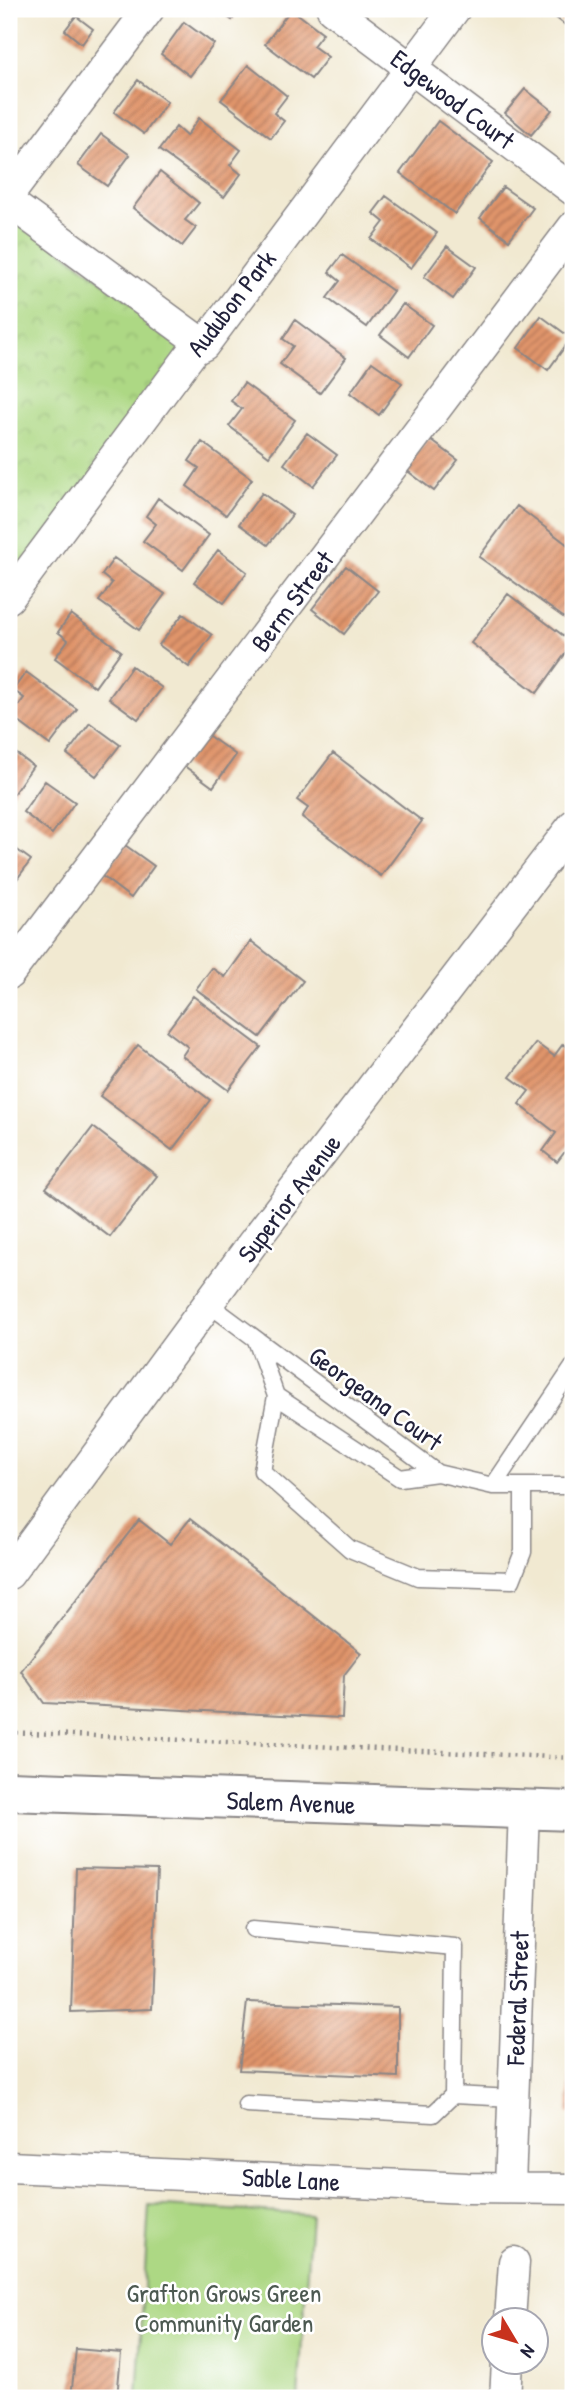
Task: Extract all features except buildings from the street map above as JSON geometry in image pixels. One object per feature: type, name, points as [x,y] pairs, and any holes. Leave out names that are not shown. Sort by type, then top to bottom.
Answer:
[{"type":"main road","name":"Salem Avenue","points":[[9,1791],[573,1811]]},
{"type":"street","points":[[9,195],[149,9]]},
{"type":"street","name":"Edgewood Court","points":[[332,9],[573,190]]},
{"type":"street","name":"Audubon Park","points":[[9,598],[194,350],[204,345],[409,66],[455,9]]},
{"type":"street","points":[[9,202],[204,345]]},
{"type":"street","name":"Berm Street","points":[[9,974],[573,227]]},
{"type":"street","name":"Superior Avenue","points":[[9,1574],[210,1306],[252,1244],[573,825]]},
{"type":"street","name":"Federal Street","points":[[510,2186],[524,1809]]},
{"type":"street","name":"Sable Lane","points":[[9,2167],[467,2188],[510,2186],[573,2189]]},
{"type":"street","points":[[511,2306],[514,2262]]},
{"type":"street","points":[[505,2398],[506,2376]]},
{"type":"lane","name":"Georgeana Court","points":[[210,1306],[437,1473],[494,1486],[573,1486]]},
{"type":"lane","points":[[256,1340],[276,1396],[262,1471],[350,1549],[418,1577],[512,1580],[523,1552],[523,1486]]},
{"type":"lane","points":[[494,1486],[573,1367]]},
{"type":"lane","points":[[276,1396],[400,1478],[437,1473]]},
{"type":"lane","points":[[253,1929],[455,1947],[453,2095]]},
{"type":"lane","points":[[246,2104],[433,2113],[453,2095],[513,2098]]},
{"type":"path","points":[[9,1732],[573,1758]]},
{"type":"green space","points":[[9,211],[194,350],[9,596]]},
{"type":"green space","name":"Grafton Grows Green Community Garden","points":[[149,2205],[311,2215],[298,2398],[137,2398]]}]
